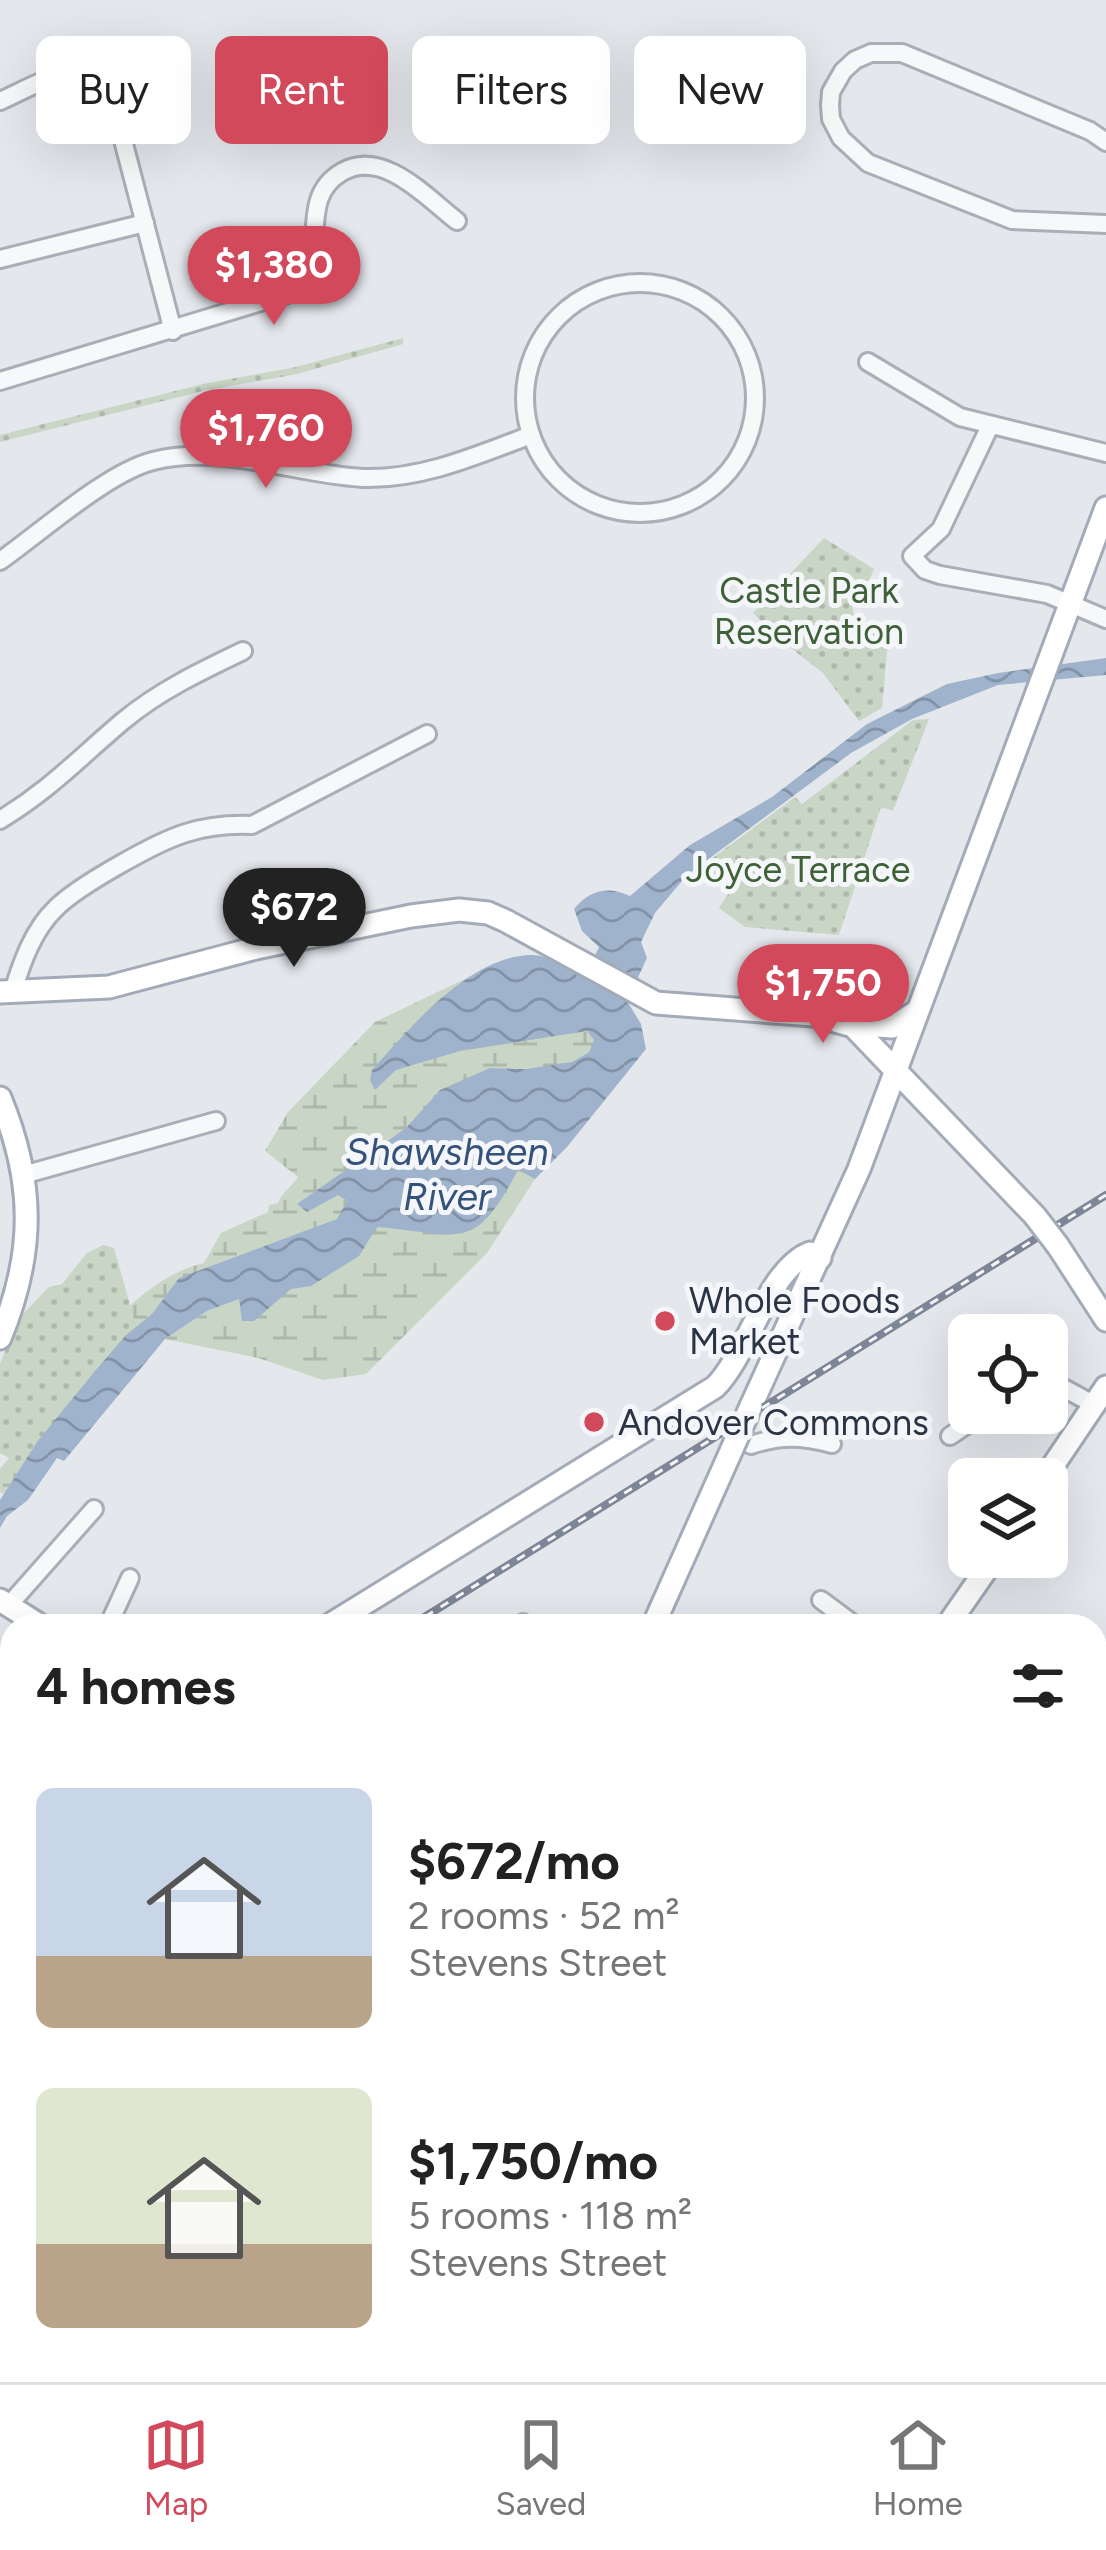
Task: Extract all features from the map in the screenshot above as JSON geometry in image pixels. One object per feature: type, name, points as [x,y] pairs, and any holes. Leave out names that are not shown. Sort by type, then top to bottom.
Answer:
[{"type":"main road","points":[[658,1614],[859,1169],[1106,508]]},
{"type":"main road","points":[[7,992],[109,987],[256,949],[458,910],[488,913],[506,921],[656,1003],[813,1015],[892,1027],[917,1012]]},
{"type":"main road","points":[[850,1024],[1035,1216],[1106,1320]]},
{"type":"main road","points":[[0,1098],[23,1175],[27,1245],[9,1288],[0,1338]]},
{"type":"main road","points":[[347,1614],[715,1387],[737,1360],[775,1287],[794,1262],[810,1253],[820,1258]]},
{"type":"main road","points":[[1058,1458],[1100,1395]]},
{"type":"main road","points":[[955,1614],[980,1578]]},
{"type":"street","points":[[1106,142],[1006,94],[902,53],[862,56],[843,71],[831,92],[834,128],[845,145],[868,163],[1012,220],[1106,224]]},
{"type":"street","points":[[0,101],[65,74],[81,71],[101,76],[112,94],[172,331]]},
{"type":"street","points":[[0,380],[297,291],[311,271],[317,200],[332,178],[349,168],[368,164],[386,170],[458,221]]},
{"type":"street","points":[[0,259],[145,223]]},
{"type":"street","points":[[639,283],[692,295],[734,330],[750,363],[754,416],[744,450],[709,491],[677,508],[624,513],[589,502],[560,481],[531,436],[525,400],[537,347],[558,317],[604,289],[639,283]]},
{"type":"street","points":[[868,362],[940,406],[990,426],[1106,453]]},
{"type":"street","points":[[990,426],[941,529],[912,556],[925,570],[940,575],[1072,602],[1106,619]]},
{"type":"street","points":[[0,561],[121,474],[157,460],[239,460],[365,478],[450,465],[531,436]]},
{"type":"street","points":[[0,820],[46,791],[126,718],[184,680],[243,651]]},
{"type":"street","points":[[7,992],[40,928],[57,906],[94,882],[183,833],[224,824],[251,825],[427,734]]},
{"type":"street","points":[[23,1175],[216,1121]]},
{"type":"street","points":[[1068,1385],[1100,1395]]},
{"type":"street","points":[[734,1444],[800,1436],[832,1444]]},
{"type":"street","points":[[5,1602],[94,1509]]},
{"type":"street","points":[[114,1614],[130,1578]]},
{"type":"street","points":[[820,1600],[839,1614]]},
{"type":"green space","points":[[403,338],[403,344],[297,374],[207,390],[0,442],[0,435]]},
{"type":"green space","name":"Castle Park Reservation","points":[[824,538],[874,569],[852,604],[855,624],[873,632],[890,619],[882,708],[859,721],[823,673],[753,613]]},
{"type":"green space","name":"Joyce Terrace","points":[[929,719],[893,811],[881,807],[839,935],[745,927],[719,908],[730,891],[699,868],[795,797],[802,804],[913,720]]},
{"type":"green space","points":[[469,977],[453,996],[617,1034],[561,1069],[490,1068],[370,1193],[328,1227],[228,1268],[37,1442],[4,1494],[0,1492],[0,1469],[116,1320],[172,1275],[204,1263],[221,1233],[268,1212],[269,1205],[278,1203],[296,1181],[298,1177],[265,1151],[288,1112],[375,1022]]},
{"type":"green space","points":[[498,1158],[535,1179],[487,1253],[366,1374],[323,1380],[258,1358],[165,1339],[207,1311],[242,1298],[394,1199]]},
{"type":"green space","points":[[103,1245],[114,1248],[136,1326],[112,1364],[23,1466],[0,1453],[0,1364],[18,1319],[49,1287],[62,1284],[87,1253]]},
{"type":"water","name":"Shawsheen River","points":[[1106,658],[1106,675],[998,685],[912,719],[851,753],[687,875],[655,913],[641,942],[647,958],[627,1001],[641,1024],[646,1049],[535,1179],[518,1170],[489,1216],[462,1233],[377,1227],[359,1256],[311,1286],[291,1289],[254,1321],[242,1321],[239,1299],[207,1311],[165,1339],[64,1461],[57,1458],[28,1500],[0,1528],[0,1500],[37,1442],[179,1278],[337,1219],[347,1201],[338,1195],[307,1212],[297,1204],[406,1128],[440,1090],[490,1068],[526,1069],[572,1062],[589,1052],[594,1040],[587,1031],[460,1051],[396,1070],[375,1090],[372,1070],[464,980],[509,958],[532,955],[584,978],[599,947],[582,931],[574,909],[580,902],[600,891],[630,896],[690,845],[772,797],[867,724],[947,684]]},
{"type":"railway","points":[[429,1614],[1106,1195]]},
{"type":"place","name":"Whole Foods Market","points":[[665,1321]]},
{"type":"place","name":"Andover Commons","points":[[594,1422]]}]
